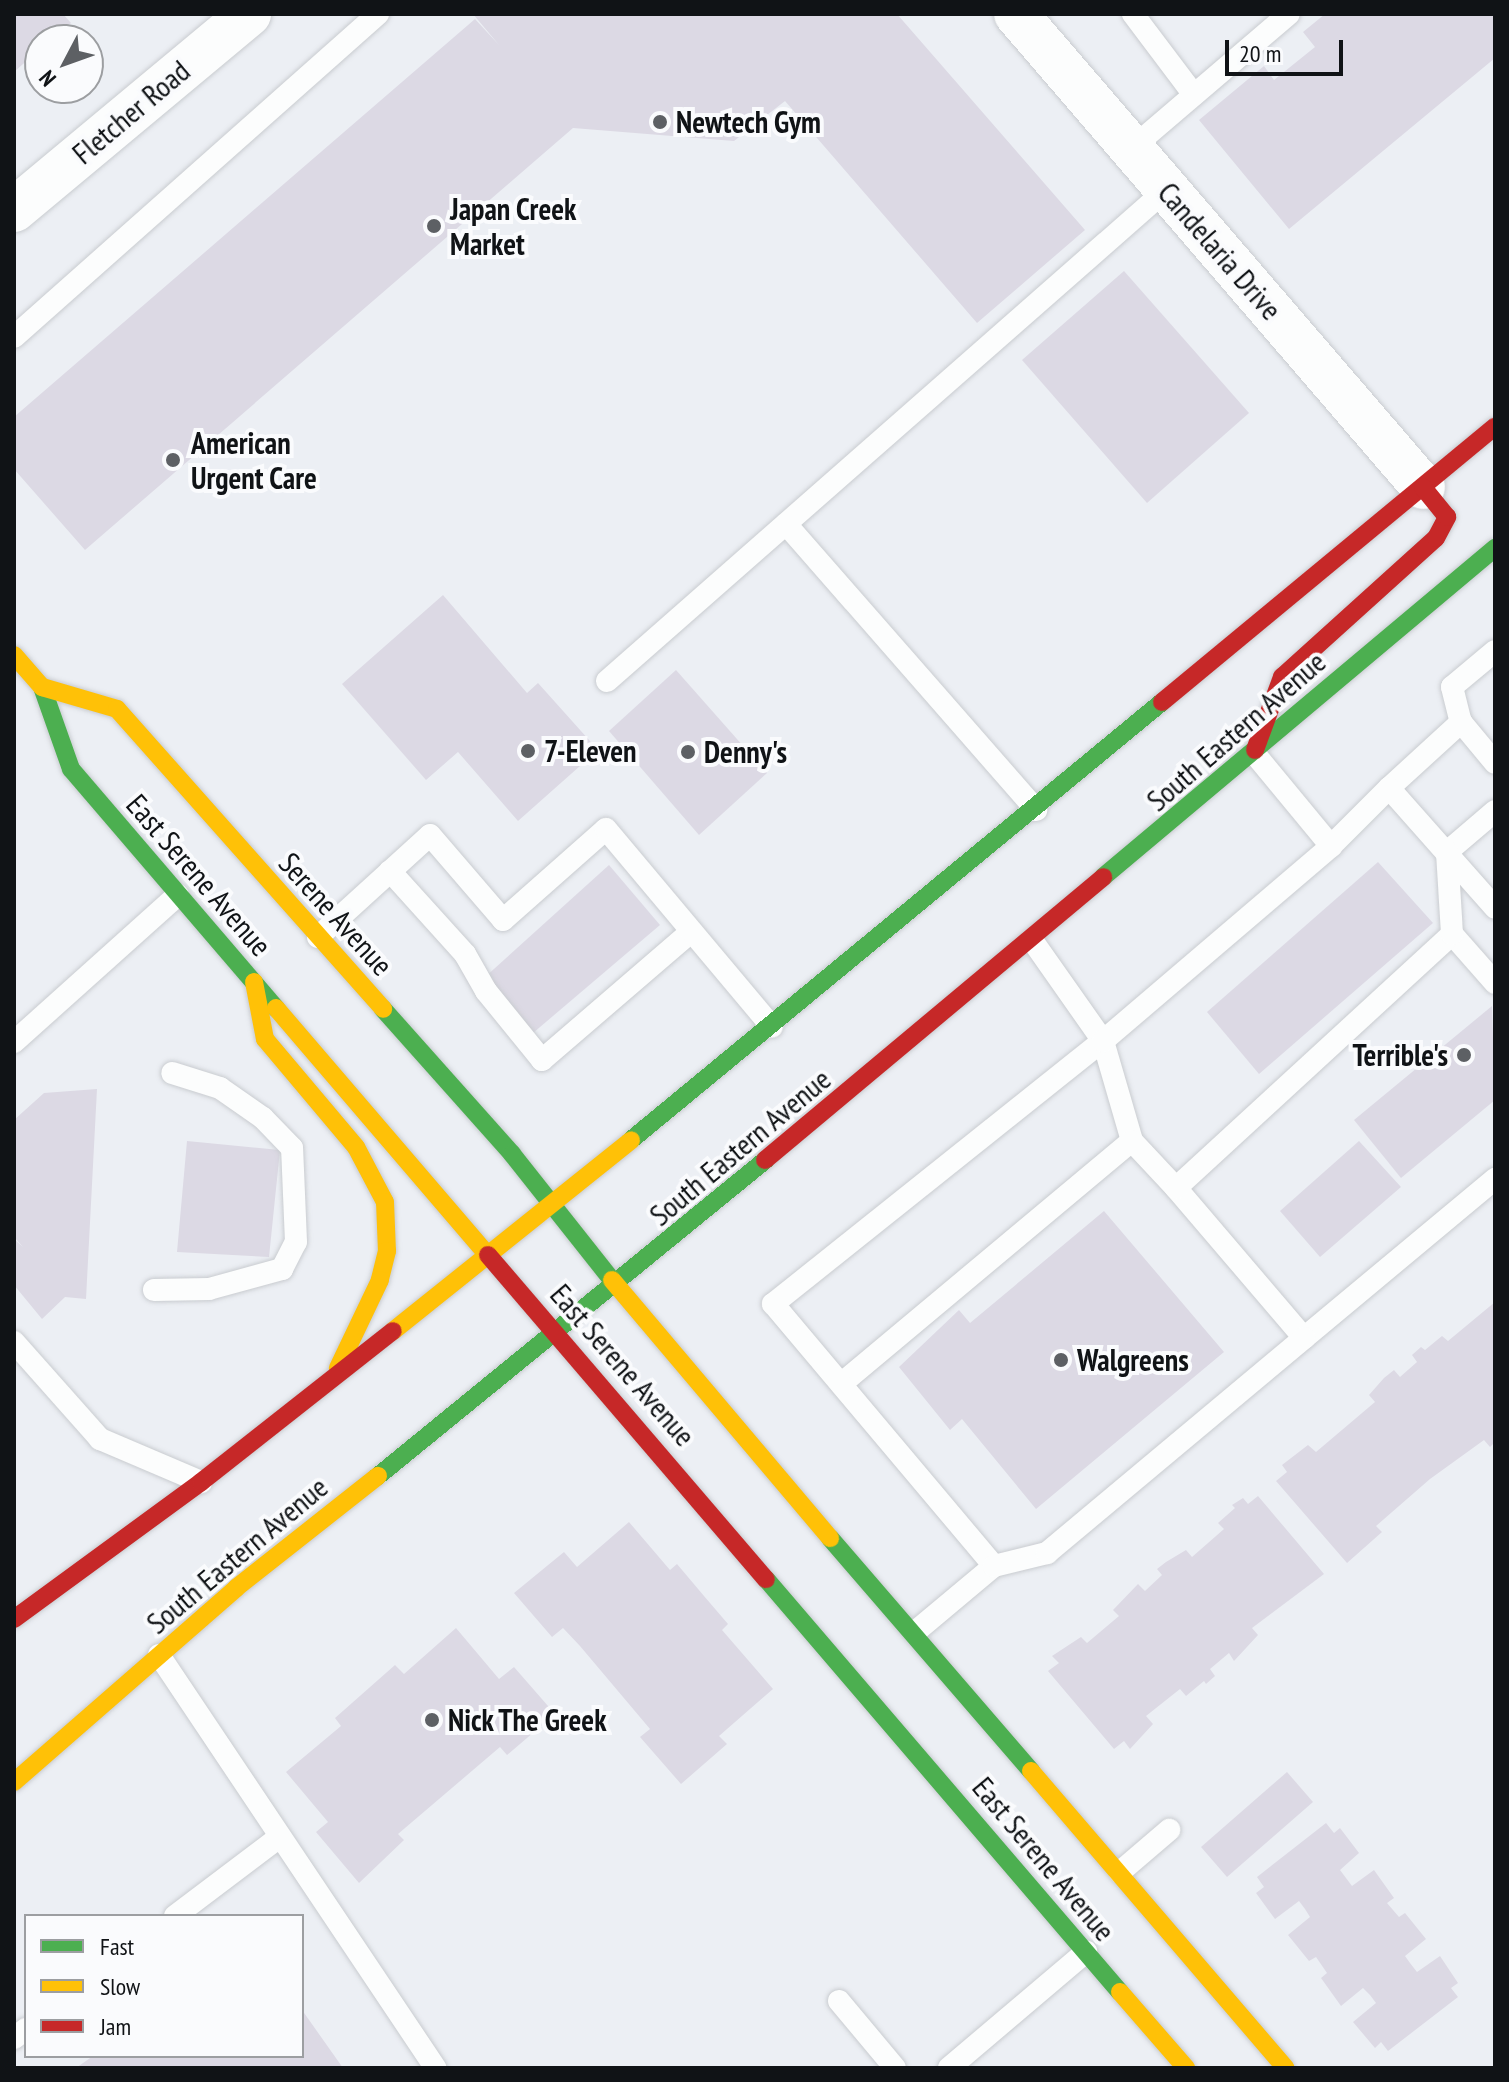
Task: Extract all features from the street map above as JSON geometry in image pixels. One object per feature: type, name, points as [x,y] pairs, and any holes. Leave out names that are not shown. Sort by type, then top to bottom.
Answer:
[{"type":"main road","points":[[14,1619],[201,1482],[552,1206],[1036,810],[1495,427]]},
{"type":"main road","points":[[1254,753],[1282,677],[1312,645],[1436,538],[1447,517],[1423,487]]},
{"type":"main road","name":"South Eastern Avenue","points":[[14,1782],[236,1588],[559,1333],[1032,940],[1495,548]]},
{"type":"main road","points":[[14,655],[42,687]]},
{"type":"main road","name":"East Serene Avenue","points":[[42,687],[71,769],[559,1333],[1186,2068]]},
{"type":"main road","name":"Serene Avenue","points":[[42,687],[117,709],[588,1250]]},
{"type":"main road","points":[[254,982],[265,1039],[356,1147],[385,1202],[387,1251],[380,1280],[332,1381]]},
{"type":"main road","name":"East Serene Avenue","points":[[588,1250],[1286,2068]]},
{"type":"street","name":"Candelaria Drive","points":[[1016,14],[1423,487]]},
{"type":"street","name":"Fletcher Road","points":[[14,210],[226,21]]},
{"type":"lane","points":[[14,337],[378,14]]},
{"type":"lane","points":[[1133,14],[1194,95]]},
{"type":"lane","points":[[1132,148],[1289,14]]},
{"type":"lane","points":[[607,681],[1167,189]]},
{"type":"lane","points":[[786,524],[1036,810]]},
{"type":"lane","points":[[1495,651],[1452,687],[1461,722],[1495,763]]},
{"type":"lane","points":[[994,1566],[773,1304],[1103,1041],[1331,846],[1461,722]]},
{"type":"lane","points":[[1254,753],[1331,846]]},
{"type":"lane","points":[[1389,788],[1495,908]]},
{"type":"lane","points":[[1447,852],[1495,811]]},
{"type":"lane","points":[[318,937],[430,835],[503,920],[606,829],[772,1027]]},
{"type":"lane","points":[[1447,852],[1452,934],[1495,983]]},
{"type":"lane","points":[[390,871],[465,954],[486,991],[542,1060],[691,932]]},
{"type":"lane","points":[[14,1042],[178,895]]},
{"type":"lane","points":[[1176,1188],[1452,934]]},
{"type":"lane","points":[[1032,940],[1103,1041],[1132,1141],[1304,1338]]},
{"type":"lane","points":[[154,1290],[209,1289],[282,1269],[298,1227],[292,1148],[263,1118],[220,1088],[172,1073]]},
{"type":"lane","points":[[841,1384],[1132,1141]]},
{"type":"lane","points":[[915,1632],[994,1566],[1047,1553],[1495,1179]]},
{"type":"lane","points":[[14,1342],[100,1439],[201,1482]]},
{"type":"lane","points":[[159,1655],[212,1728],[278,1838],[435,2068]]},
{"type":"lane","points":[[1120,1872],[1169,1830]]},
{"type":"lane","points":[[178,1914],[278,1838]]},
{"type":"lane","points":[[949,2068],[1086,1952]]},
{"type":"lane","points":[[839,2001],[895,2068]]},
{"type":"building","points":[[14,14],[63,14],[70,24],[24,24],[24,63],[14,72]]},
{"type":"building","points":[[473,14],[897,14],[1085,230],[977,323],[785,101],[734,141],[573,128],[85,550],[14,469],[14,417],[475,19],[499,45]]},
{"type":"building","points":[[1325,14],[1495,14],[1495,58],[1289,229],[1199,120],[1264,66],[1274,80],[1315,47],[1303,32]]},
{"type":"building","points":[[1124,271],[1249,413],[1147,503],[1022,360]]},
{"type":"building","points":[[443,595],[527,693],[538,683],[598,750],[518,821],[458,752],[426,780],[342,684]]},
{"type":"building","name":"Denny's","points":[[676,670],[767,773],[699,835],[609,731]]},
{"type":"building","points":[[1378,862],[1433,923],[1259,1074],[1207,1012]]},
{"type":"building","points":[[609,865],[660,925],[533,1033],[484,978]]},
{"type":"building","name":"Terrible's","points":[[1492,1006],[1495,1100],[1401,1178],[1354,1120]]},
{"type":"building","points":[[97,1089],[86,1299],[65,1297],[42,1319],[14,1285],[14,1239],[23,1247],[14,1237],[14,1120],[44,1093]]},
{"type":"building","points":[[187,1141],[280,1150],[269,1257],[177,1252]]},
{"type":"building","points":[[1359,1141],[1401,1187],[1320,1257],[1280,1211]]},
{"type":"building","name":"Walgreens","points":[[1104,1211],[1224,1352],[1036,1509],[962,1419],[950,1430],[899,1367],[959,1310],[970,1323]]},
{"type":"building","points":[[1495,1302],[1495,1442],[1490,1447],[1484,1440],[1430,1479],[1376,1526],[1382,1532],[1347,1563],[1276,1481],[1287,1472],[1282,1465],[1308,1445],[1316,1452],[1375,1402],[1369,1395],[1384,1378],[1394,1370],[1400,1377],[1417,1362],[1412,1355],[1421,1347],[1425,1350],[1442,1336],[1448,1341]]},
{"type":"building","points":[[1258,1496],[1324,1574],[1252,1628],[1258,1635],[1234,1661],[1229,1653],[1210,1669],[1215,1676],[1206,1684],[1204,1681],[1186,1696],[1180,1689],[1146,1716],[1153,1724],[1130,1749],[1124,1741],[1114,1749],[1048,1671],[1059,1663],[1052,1656],[1081,1637],[1087,1643],[1119,1616],[1113,1610],[1138,1584],[1145,1591],[1162,1575],[1157,1569],[1166,1562],[1186,1550],[1192,1557],[1224,1529],[1218,1523],[1235,1508],[1232,1505],[1243,1498],[1248,1504]]},
{"type":"building","points":[[629,1522],[670,1570],[677,1564],[728,1624],[722,1630],[773,1689],[719,1736],[727,1744],[681,1784],[640,1737],[650,1729],[580,1646],[563,1628],[552,1637],[514,1593],[564,1552],[577,1567]]},
{"type":"building","points":[[456,1628],[499,1679],[514,1667],[555,1714],[507,1755],[500,1747],[398,1834],[404,1840],[359,1883],[316,1832],[328,1822],[286,1772],[341,1726],[335,1718],[395,1665],[404,1674]]},
{"type":"building","points":[[1287,1772],[1313,1802],[1227,1877],[1201,1847]]},
{"type":"building","points":[[1326,1823],[1334,1833],[1340,1828],[1359,1853],[1340,1870],[1352,1886],[1374,1870],[1394,1898],[1387,1903],[1399,1917],[1405,1913],[1426,1939],[1405,1956],[1417,1972],[1440,1956],[1458,1983],[1451,1988],[1458,1997],[1388,2051],[1381,2042],[1375,2048],[1353,2022],[1376,2003],[1370,1995],[1363,1988],[1341,2006],[1321,1978],[1327,1973],[1316,1957],[1309,1961],[1288,1935],[1310,1917],[1299,1901],[1275,1919],[1256,1893],[1264,1887],[1257,1877]]},
{"type":"building","points":[[304,2013],[343,2068],[76,2068],[90,2058],[304,2058]]},
{"type":"traffic: fast","points":[[1103,877],[1495,548]]},
{"type":"traffic: fast","points":[[42,687],[71,769],[276,1008]]},
{"type":"traffic: fast","points":[[631,1140],[1162,702]]},
{"type":"traffic: fast","points":[[383,1009],[512,1154],[612,1280]]},
{"type":"traffic: fast","points":[[378,1476],[765,1160]]},
{"type":"traffic: fast","points":[[830,1538],[1031,1771]]},
{"type":"traffic: fast","points":[[766,1579],[1120,1992]]},
{"type":"traffic: slow","points":[[14,655],[42,687],[117,709],[383,1009]]},
{"type":"traffic: slow","points":[[254,982],[265,1039],[356,1147],[385,1202],[387,1251],[380,1280],[338,1368]]},
{"type":"traffic: slow","points":[[276,1008],[488,1255]]},
{"type":"traffic: slow","points":[[393,1331],[631,1140]]},
{"type":"traffic: slow","points":[[612,1280],[830,1538]]},
{"type":"traffic: slow","points":[[14,1782],[236,1588],[378,1476]]},
{"type":"traffic: slow","points":[[1031,1771],[1286,2068]]},
{"type":"traffic: slow","points":[[1120,1992],[1186,2068]]},
{"type":"traffic: jam","points":[[1162,702],[1495,427]]},
{"type":"traffic: jam","points":[[1255,750],[1282,677],[1436,538],[1447,517],[1423,487]]},
{"type":"traffic: jam","points":[[765,1160],[1103,877]]},
{"type":"traffic: jam","points":[[488,1255],[766,1579]]},
{"type":"traffic: jam","points":[[14,1619],[201,1482],[393,1331]]},
{"type":"place","name":"Newtech Gym","points":[[660,122]]},
{"type":"place","name":"Japan Creek Market","points":[[434,226]]},
{"type":"place","name":"American Urgent Care","points":[[173,460]]},
{"type":"place","name":"7-Eleven","points":[[528,751]]},
{"type":"place","name":"Denny's","points":[[688,752]]},
{"type":"place","name":"Terrible's","points":[[1464,1055]]},
{"type":"place","name":"Walgreens","points":[[1061,1360]]},
{"type":"place","name":"Nick The Greek","points":[[432,1720]]}]
